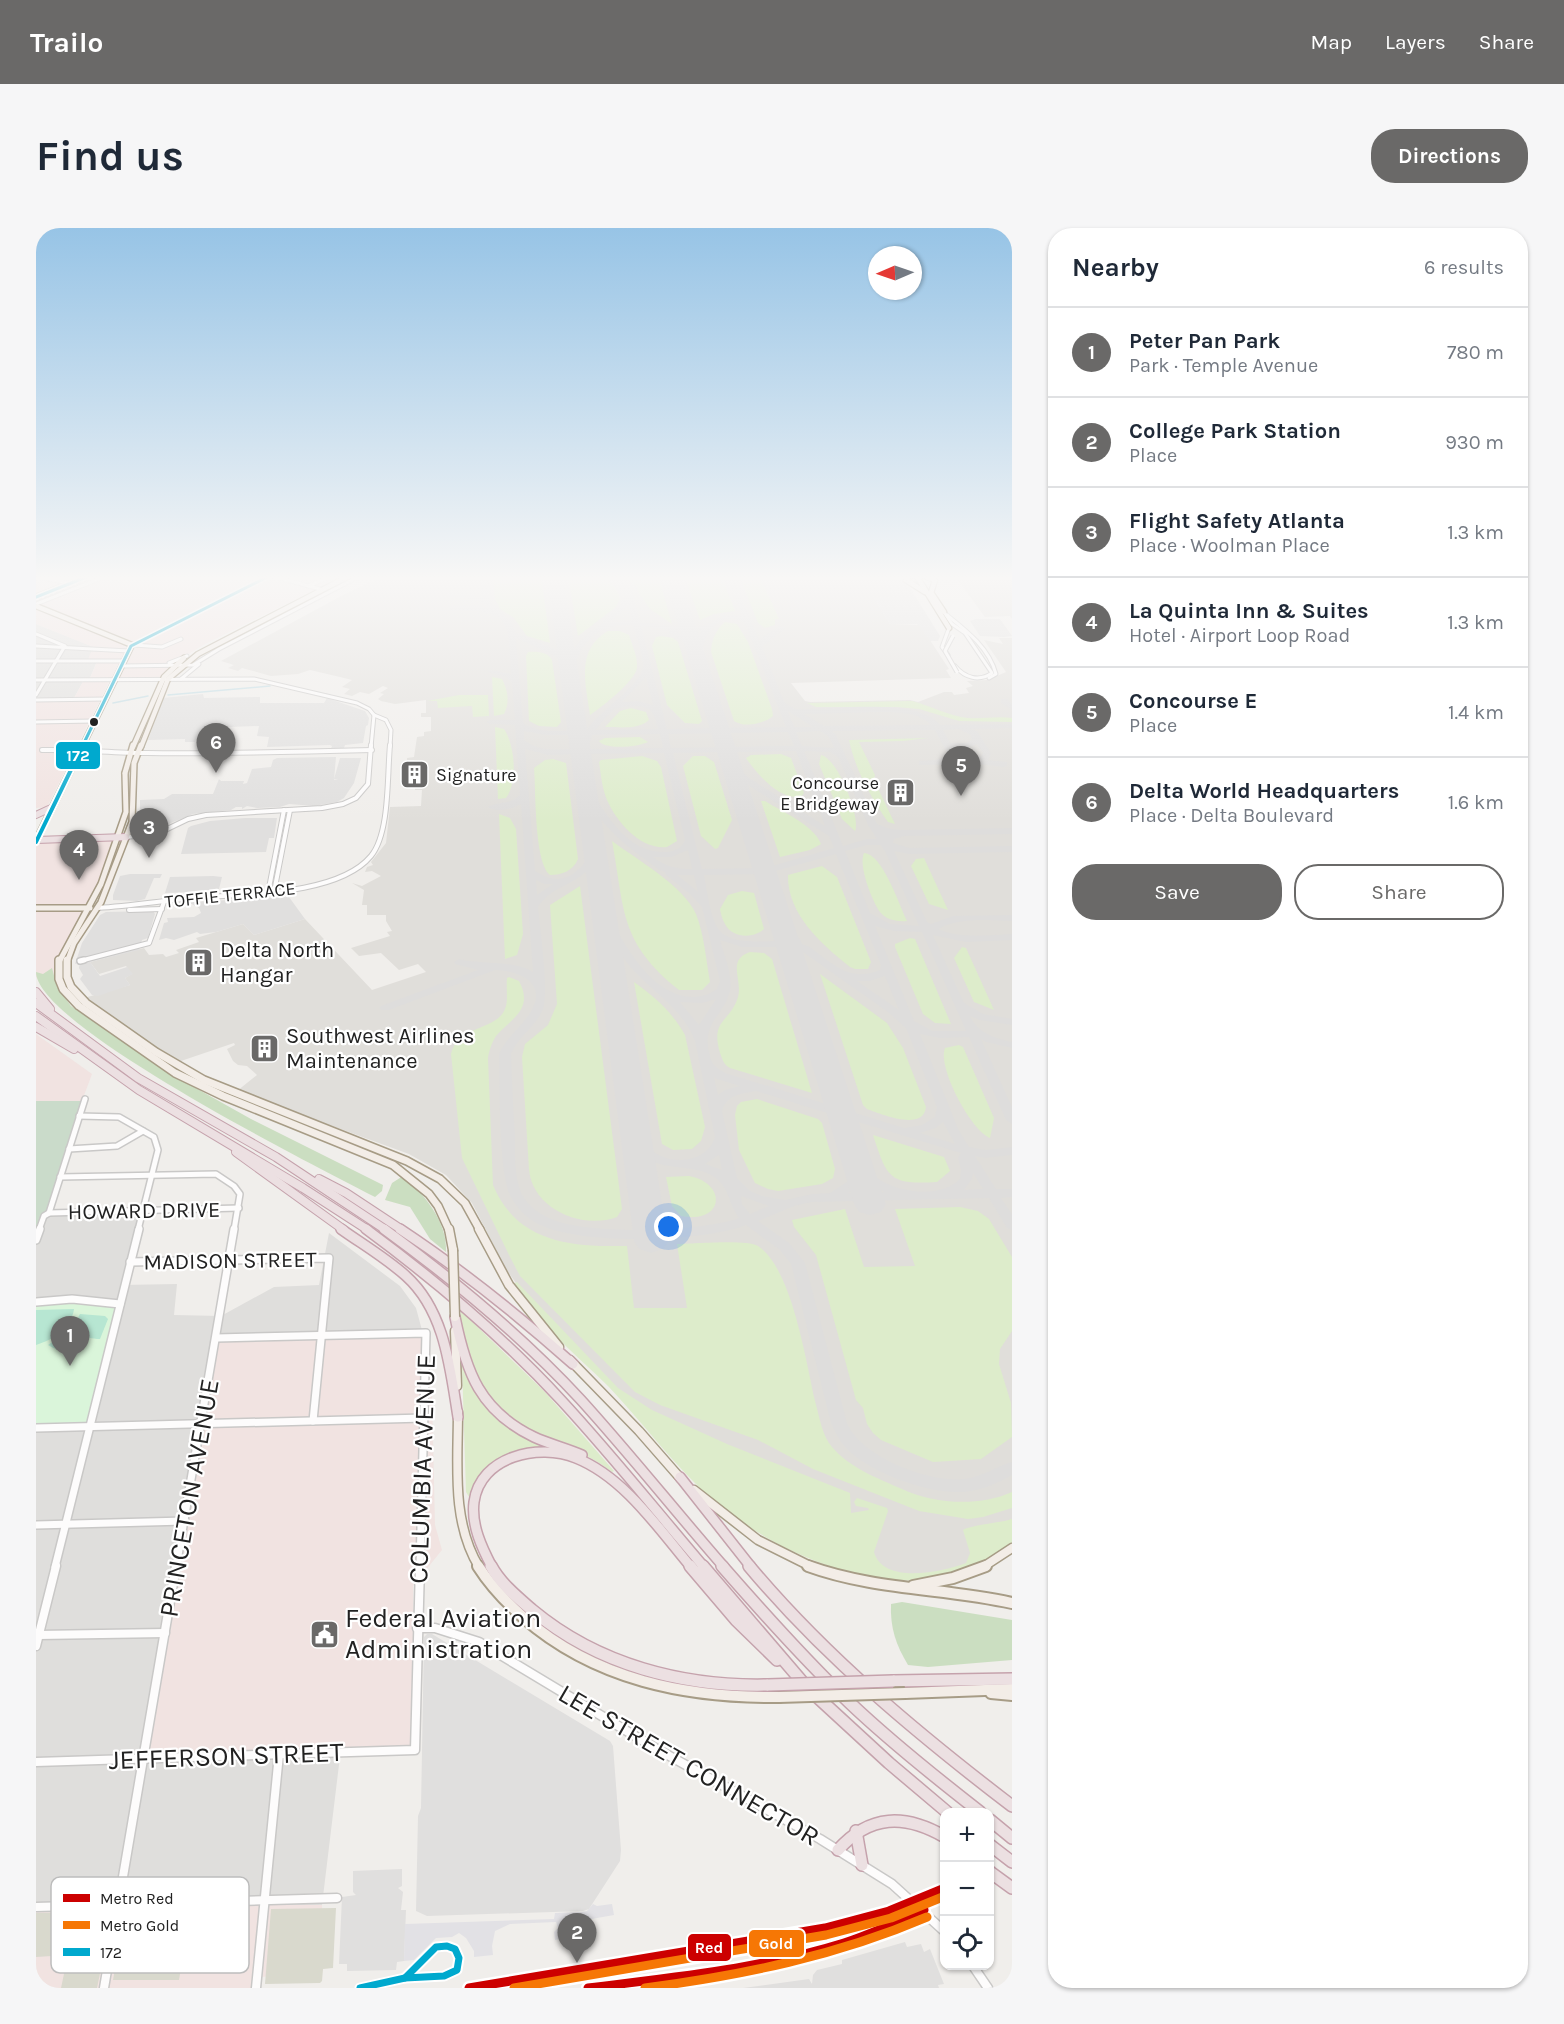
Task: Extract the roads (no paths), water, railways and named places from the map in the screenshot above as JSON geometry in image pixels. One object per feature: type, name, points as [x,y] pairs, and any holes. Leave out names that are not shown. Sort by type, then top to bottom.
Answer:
[{"type":"highway","points":[[36,816],[51,808]]},
{"type":"highway","points":[[36,816],[46,819]]},
{"type":"highway","points":[[37,838],[121,837]]},
{"type":"highway","points":[[36,992],[60,1019],[93,1043],[97,1052]]},
{"type":"highway","points":[[36,1003],[97,1052],[214,1123],[346,1193],[453,1264],[512,1310],[573,1364]]},
{"type":"highway","points":[[36,1016],[87,1055]]},
{"type":"highway","points":[[36,1028],[87,1055],[326,1202],[418,1268],[483,1323],[525,1363],[588,1431],[793,1672],[854,1732],[942,1808]]},
{"type":"highway","points":[[229,1144],[250,1164],[406,1276],[419,1289],[430,1304],[441,1328],[458,1417]]},
{"type":"highway","points":[[294,1167],[410,1246],[472,1296],[513,1333],[580,1399],[810,1663],[901,1748],[975,1808]]},
{"type":"highway","points":[[455,1317],[466,1365],[476,1388],[486,1402],[534,1437],[572,1450],[594,1462],[618,1480],[740,1622],[772,1656],[793,1672]]},
{"type":"highway","points":[[627,1493],[607,1476],[574,1457],[549,1451],[519,1454],[496,1465],[481,1481],[473,1504],[477,1536],[492,1567],[504,1583],[533,1611],[581,1644],[619,1661],[664,1676],[719,1685],[1012,1679]]},
{"type":"highway","points":[[680,1478],[743,1556],[843,1664],[929,1740],[1012,1806]]},
{"type":"highway","points":[[977,1679],[1012,1675]]},
{"type":"highway","points":[[838,1850],[849,1835],[880,1822],[918,1824],[940,1835]]},
{"type":"highway","points":[[994,1823],[1012,1838]]},
{"type":"highway","points":[[856,1831],[862,1865]]},
{"type":"highway","points":[[994,1848],[1012,1862]]},
{"type":"highway","points":[[994,1875],[1012,1888]]},
{"type":"main road","points":[[37,838],[126,657]]},
{"type":"main road","points":[[185,657],[174,665],[165,679],[125,774],[126,812],[121,837],[98,908],[74,943],[67,958],[67,978],[71,987],[86,1003],[156,1052],[226,1094],[407,1161],[440,1179],[468,1209],[517,1297],[573,1364],[639,1431],[680,1478],[740,1529],[780,1553],[828,1573],[864,1582],[1012,1603]]},
{"type":"main road","points":[[165,679],[193,657]]},
{"type":"main road","points":[[133,754],[134,814],[130,828],[121,837],[89,908],[65,945],[59,959],[57,969],[63,989],[79,1006],[175,1073],[403,1170],[425,1188],[438,1205],[447,1223],[453,1250],[460,1507],[468,1545],[490,1584],[527,1621],[586,1659],[644,1682],[709,1696],[741,1699],[1012,1689]]},
{"type":"main road","points":[[130,828],[132,832],[146,835]]},
{"type":"main road","name":"TOFFIE TERRACE","points":[[36,908],[98,908]]},
{"type":"main road","points":[[900,1587],[941,1582],[968,1575],[996,1561],[1012,1548]]},
{"type":"main road","points":[[970,1692],[1012,1695]]},
{"type":"street","points":[[36,695],[58,657]]},
{"type":"street","points":[[148,666],[169,663],[184,657]]},
{"type":"street","points":[[949,657],[959,672],[974,677],[991,675],[992,672],[982,657]]},
{"type":"street","points":[[949,657],[957,672],[978,679],[995,675],[995,668],[988,657]]},
{"type":"street","points":[[36,662],[190,666],[204,658]]},
{"type":"street","points":[[176,679],[187,676],[204,658]]},
{"type":"street","points":[[187,676],[192,668],[190,666]]},
{"type":"street","points":[[187,676],[195,679]]},
{"type":"street","points":[[36,680],[247,678],[268,680],[357,703],[369,709],[374,715],[367,788],[356,798],[328,807],[217,813],[188,819],[165,831],[121,837]]},
{"type":"street","points":[[36,700],[105,699]]},
{"type":"street","name":"TOFFIE TERRACE","points":[[98,908],[274,892],[303,887],[339,876],[362,864],[378,848],[382,837],[391,732],[386,720],[374,715]]},
{"type":"street","points":[[36,722],[94,721]]},
{"type":"street","points":[[360,750],[373,743]]},
{"type":"street","points":[[36,750],[258,756],[270,752],[372,750]]},
{"type":"street","points":[[360,750],[371,757]]},
{"type":"street","points":[[274,892],[279,836],[284,810]]},
{"type":"street","points":[[278,856],[290,810]]},
{"type":"street","points":[[279,836],[285,836]]},
{"type":"street","points":[[268,893],[276,872]]},
{"type":"street","points":[[80,961],[149,943],[164,902]]},
{"type":"street","points":[[110,908],[114,910],[162,909]]},
{"type":"street","points":[[36,1240],[44,1216],[49,1213],[85,1099]]},
{"type":"street","points":[[36,1646],[152,1175],[157,1144],[154,1137],[119,1117],[79,1116]]},
{"type":"street","points":[[69,1149],[117,1146],[143,1131]]},
{"type":"street","points":[[60,1177],[216,1174],[238,1190],[239,1208]]},
{"type":"street","name":"HOWARD DRIVE","points":[[49,1213],[239,1208]]},
{"type":"street","name":"PRINCETON AVENUE","points":[[123,1877],[239,1208]]},
{"type":"street","name":"MADISON STREET","points":[[130,1262],[329,1258],[322,1335]]},
{"type":"street","points":[[36,1302],[83,1299],[120,1304]]},
{"type":"street","name":"COLUMBIA AVENUE","points":[[322,1335],[426,1333],[415,1750]]},
{"type":"street","points":[[216,1338],[322,1335],[313,1421]]},
{"type":"street","points":[[36,1428],[424,1418]]},
{"type":"street","points":[[36,1525],[185,1521]]},
{"type":"street","name":"LEE STREET CONNECTOR","points":[[417,1628],[443,1629],[479,1642],[655,1748],[838,1850],[913,1900],[940,1927]]},
{"type":"street","points":[[37,1636],[165,1634]]},
{"type":"street","name":"JEFFERSON STREET","points":[[36,1762],[415,1750]]},
{"type":"street","points":[[256,1988],[279,1754]]},
{"type":"street","points":[[249,1900],[337,1898]]},
{"type":"street","points":[[36,1907],[51,1906]]},
{"type":"street","points":[[976,1970],[988,1988]]},
{"type":"street","name":"PRINCETON AVENUE","points":[[104,1988],[106,1973]]},
{"type":"waterway","points":[[168,695],[270,686]]},
{"type":"waterway","points":[[113,703],[148,696]]},
{"type":"metro line","name":"Red","points":[[469,1988],[825,1928],[889,1911],[940,1890]]},
{"type":"metro line","name":"Gold","points":[[514,1988],[826,1935],[891,1918],[940,1898]]},
{"type":"metro line","name":"Red","points":[[588,1988],[749,1966],[813,1952],[885,1928],[924,1910]]},
{"type":"metro line","name":"Gold","points":[[645,1988],[789,1964],[858,1944],[927,1917]]},
{"type":"place","name":"Delta World Headquarters","points":[[216,773]]},
{"type":"place","name":"Signature","points":[[415,775]]},
{"type":"place","name":"Concourse E Bridgeway","points":[[900,793]]},
{"type":"place","name":"Concourse E","points":[[961,796]]},
{"type":"place","name":"Flight Safety Atlanta","points":[[149,858]]},
{"type":"place","name":"La Quinta Inn & Suites","points":[[79,880]]},
{"type":"place","name":"Delta North Hangar","points":[[199,962]]},
{"type":"place","name":"Southwest Airlines Maintenance","points":[[265,1048]]},
{"type":"place","name":"Peter Pan Park","points":[[70,1366]]},
{"type":"place","name":"Federal Aviation Administration","points":[[324,1634]]},
{"type":"place","name":"College Park Station","points":[[577,1963]]}]
